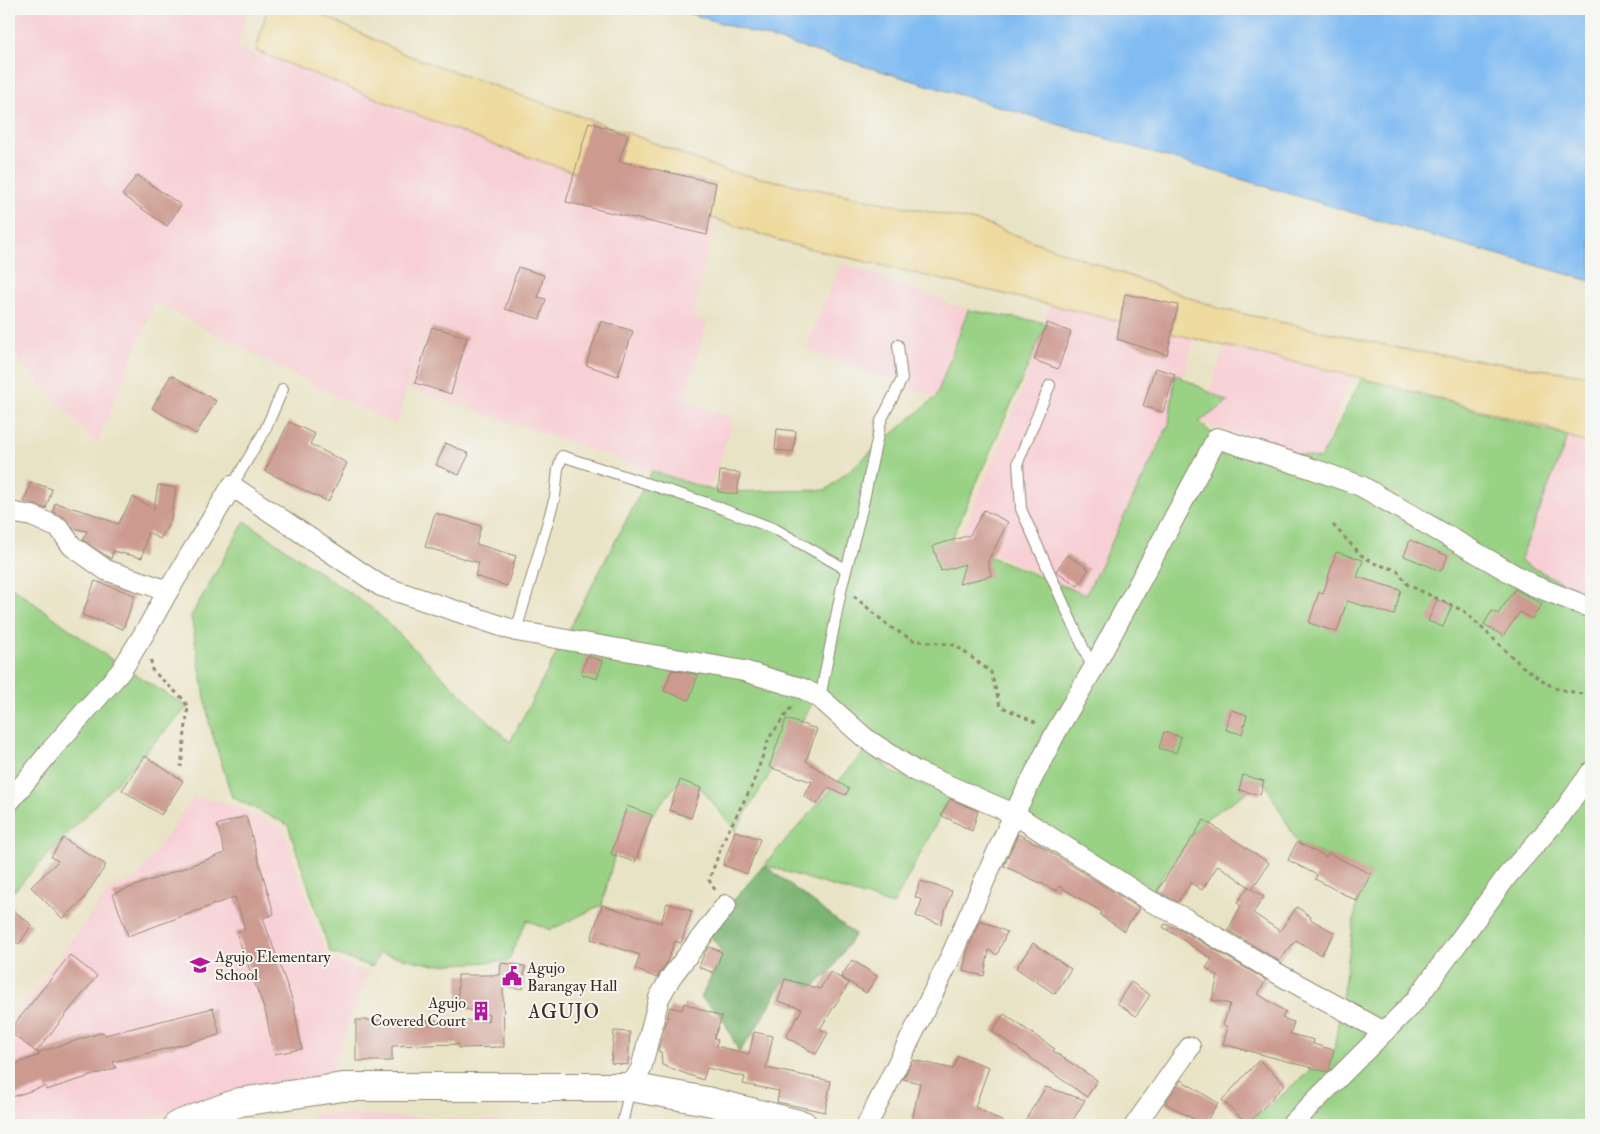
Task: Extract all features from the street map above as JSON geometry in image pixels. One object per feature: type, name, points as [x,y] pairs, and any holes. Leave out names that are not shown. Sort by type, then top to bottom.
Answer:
[{"type":"main road","points":[[178,1125],[240,1102],[343,1086],[630,1088],[707,1101],[802,1125]]},
{"type":"street","points":[[867,1125],[947,966],[1014,814],[1056,732],[1094,670],[1217,438],[1360,486],[1532,585],[1591,608]]},
{"type":"street","points":[[9,802],[52,749],[121,671],[232,486],[382,586],[516,632],[744,671],[812,693],[865,738],[915,772],[1014,814],[1150,901],[1186,919],[1273,972],[1384,1032]]},
{"type":"street","points":[[10,512],[32,516],[59,528],[72,546],[106,570],[168,591]]},
{"type":"street","points":[[1290,1125],[1415,1002],[1507,876],[1561,815],[1591,772]]},
{"type":"street","points":[[630,1088],[641,1069],[659,998],[671,977],[726,905]]},
{"type":"street","points":[[1135,1125],[1190,1047]]},
{"type":"lane","points":[[812,693],[862,508],[881,421],[902,379],[898,345]]},
{"type":"lane","points":[[1050,385],[1018,462],[1021,509],[1094,670]]},
{"type":"lane","points":[[232,486],[265,430],[283,389]]},
{"type":"lane","points":[[516,632],[555,497],[558,469],[562,456],[707,503],[775,529],[846,569]]},
{"type":"lane","points":[[622,1125],[630,1088]]},
{"type":"path","points":[[1333,526],[1362,555],[1376,564],[1397,570],[1408,585],[1464,611],[1522,666],[1554,688],[1591,696]]},
{"type":"path","points":[[842,586],[890,627],[913,640],[955,645],[991,672],[1000,706],[1056,732]]},
{"type":"path","points":[[148,627],[152,670],[183,699],[188,707],[181,767]]},
{"type":"path","points":[[726,905],[709,880],[725,837],[752,786],[769,738],[812,693]]},
{"type":"shaded area","points":[[9,9],[248,9],[237,49],[530,130],[636,136],[726,171],[693,317],[707,323],[684,400],[734,419],[709,491],[409,388],[436,285],[396,425],[317,387],[155,302],[97,443],[9,351]]},
{"type":"shaded area","points":[[1071,255],[1205,303],[1169,424],[1086,596],[990,552],[989,549],[962,534],[1020,396],[1047,312]]},
{"type":"shaded area","points":[[841,263],[968,310],[936,397],[806,349]]},
{"type":"shaded area","points":[[1236,312],[1363,340],[1320,460],[1199,422]]},
{"type":"shaded area","points":[[1591,377],[1591,597],[1520,562]]},
{"type":"shaded area","name":"Agujo Elementary School","points":[[193,797],[229,804],[282,827],[328,958],[369,973],[327,1079],[190,1106],[131,1125],[9,1125],[9,1022],[107,892],[138,876]]},
{"type":"shaded area","points":[[313,1113],[592,1125],[310,1125]]},
{"type":"green space","points":[[968,310],[1047,323],[951,541],[1086,595],[1169,424],[1175,374],[1228,402],[1199,422],[1217,438],[1320,459],[1362,378],[1568,436],[1520,561],[1591,597],[1591,1125],[1247,1125],[1334,1050],[1357,901],[1371,874],[1297,842],[1264,781],[1204,820],[1142,905],[1014,814],[813,703],[735,831],[701,788],[680,780],[652,815],[627,806],[602,905],[550,930],[527,920],[508,961],[434,965],[380,953],[372,967],[330,952],[288,825],[232,797],[210,726],[191,616],[245,521],[373,609],[510,742],[652,471],[718,492],[826,490],[936,397]]},
{"type":"green space","points":[[9,585],[112,660],[188,707],[9,896]]},
{"type":"green space","points":[[867,749],[894,773],[951,796],[893,905],[764,865]]},
{"type":"green space","points":[[764,865],[855,934],[830,972],[813,987],[785,979],[754,1032],[739,1052],[722,1017],[701,998],[722,952],[707,931]]},
{"type":"sand","points":[[267,9],[310,9],[404,54],[636,136],[726,171],[980,222],[1221,309],[1413,351],[1590,376],[1591,445],[1542,426],[1362,378],[790,244],[499,147],[256,51]]},
{"type":"water","points":[[674,9],[1591,9],[1591,281],[1377,220]]},
{"type":"building","points":[[589,122],[628,135],[619,161],[716,183],[707,235],[566,202]]},
{"type":"building","points":[[137,175],[181,205],[167,226],[122,195]]},
{"type":"building","points":[[518,267],[544,275],[538,297],[546,299],[540,319],[505,309]]},
{"type":"building","points":[[1125,294],[1178,305],[1167,355],[1117,339]]},
{"type":"building","points":[[601,321],[633,331],[618,376],[586,365]]},
{"type":"building","points":[[1047,323],[1071,332],[1058,369],[1034,360]]},
{"type":"building","points":[[432,327],[467,337],[451,394],[415,383]]},
{"type":"building","points":[[1155,368],[1175,374],[1163,412],[1143,406]]},
{"type":"building","points":[[171,375],[216,401],[196,434],[152,408]]},
{"type":"building","points":[[289,422],[315,434],[310,444],[347,463],[328,502],[265,471]]},
{"type":"building","points":[[777,429],[796,431],[793,452],[775,450]]},
{"type":"building","points":[[446,443],[469,454],[459,475],[436,465]]},
{"type":"building","points":[[720,471],[740,473],[737,494],[718,492]]},
{"type":"building","points":[[31,482],[52,489],[46,509],[24,502]]},
{"type":"building","points":[[158,485],[176,488],[170,522],[160,539],[148,532],[142,558],[113,551],[111,559],[83,540],[87,531],[73,528],[64,517],[53,512],[55,503],[90,513],[118,524],[133,497],[154,509]]},
{"type":"building","points":[[984,510],[1008,522],[988,561],[991,576],[959,584],[965,564],[941,571],[933,546],[970,535]]},
{"type":"building","points":[[435,513],[481,526],[476,544],[516,556],[507,586],[475,576],[479,563],[425,547]]},
{"type":"building","points":[[1410,540],[1448,556],[1441,571],[1404,556]]},
{"type":"building","points":[[1336,552],[1363,560],[1357,577],[1401,590],[1394,615],[1347,601],[1337,632],[1309,623],[1319,592],[1323,594]]},
{"type":"building","points":[[1067,555],[1089,569],[1078,586],[1056,571]]},
{"type":"building","points":[[95,581],[135,595],[123,629],[82,615]]},
{"type":"building","points":[[1515,589],[1542,604],[1532,619],[1520,612],[1503,636],[1484,624],[1492,611],[1498,614]]},
{"type":"building","points":[[1437,600],[1452,606],[1443,627],[1428,621]]},
{"type":"building","points":[[587,656],[603,661],[597,679],[581,674]]},
{"type":"building","points":[[672,670],[698,675],[689,700],[664,691]]},
{"type":"building","points":[[1231,710],[1247,715],[1242,734],[1226,730]]},
{"type":"building","points":[[786,719],[817,729],[806,761],[849,789],[846,795],[828,788],[817,804],[804,796],[812,782],[769,767]]},
{"type":"building","points":[[1164,732],[1181,737],[1176,753],[1159,748]]},
{"type":"building","points":[[145,756],[183,781],[161,815],[122,790]]},
{"type":"building","points":[[1243,775],[1264,781],[1260,795],[1239,790]]},
{"type":"building","points":[[680,780],[701,788],[691,818],[669,810]]},
{"type":"building","points":[[950,799],[978,811],[972,831],[941,815]]},
{"type":"building","points":[[627,806],[652,815],[635,862],[611,854]]},
{"type":"building","points":[[246,816],[274,914],[263,918],[293,1002],[302,1049],[274,1054],[266,1014],[236,932],[245,929],[235,897],[128,936],[113,894],[225,853],[217,825]]},
{"type":"building","points":[[1204,820],[1269,863],[1252,889],[1218,865],[1202,890],[1191,883],[1178,902],[1157,891]]},
{"type":"building","points":[[735,831],[760,839],[747,874],[723,865]]},
{"type":"building","points":[[1018,834],[1041,846],[1139,908],[1124,931],[1100,915],[1102,912],[1059,886],[1057,891],[1004,866]]},
{"type":"building","points":[[63,838],[106,865],[83,900],[63,919],[31,887],[58,861],[51,857]]},
{"type":"building","points":[[1297,842],[1326,857],[1328,853],[1371,874],[1357,901],[1315,879],[1317,875],[1288,860]]},
{"type":"building","points":[[920,881],[952,891],[941,924],[916,916],[922,900],[915,897]]},
{"type":"building","points":[[1248,887],[1264,897],[1253,913],[1280,931],[1297,907],[1311,917],[1310,919],[1335,933],[1321,955],[1296,940],[1279,961],[1228,930],[1241,906],[1237,903]]},
{"type":"building","points":[[667,903],[692,911],[681,943],[675,941],[666,964],[657,978],[635,969],[640,955],[591,939],[602,905],[661,923]]},
{"type":"building","points":[[9,907],[32,925],[19,944],[9,937]]},
{"type":"building","points":[[980,920],[1007,932],[997,955],[989,950],[984,976],[963,971],[967,951]]},
{"type":"building","points":[[1165,924],[1180,929],[1266,980],[1258,994],[1286,1012],[1282,1018],[1294,1022],[1290,1034],[1314,1040],[1313,1044],[1334,1050],[1329,1071],[1223,1044],[1228,1027],[1223,1025],[1230,1004],[1212,1000],[1218,976],[1206,968],[1212,959],[1163,927]]},
{"type":"building","points":[[1033,943],[1071,969],[1055,994],[1016,968]]},
{"type":"building","points":[[709,947],[722,952],[714,973],[699,967]]},
{"type":"building","points":[[70,955],[97,976],[36,1052],[9,1031]]},
{"type":"building","points":[[852,960],[877,976],[866,993],[841,977]]},
{"type":"building","points":[[501,963],[525,966],[523,989],[503,986],[504,1047],[458,1048],[458,1044],[392,1046],[392,1061],[356,1061],[356,1020],[488,1021],[489,1015],[458,1007],[458,975],[500,975]]},
{"type":"building","points":[[830,972],[849,983],[820,1029],[828,1033],[816,1054],[786,1037],[802,1009],[778,1001],[785,979],[820,989]]},
{"type":"building","points":[[1131,982],[1150,995],[1136,1016],[1117,1003]]},
{"type":"building","points":[[684,1003],[722,1017],[714,1038],[718,1040],[716,1046],[749,1054],[754,1032],[773,1036],[766,1068],[831,1081],[825,1112],[777,1102],[779,1091],[743,1084],[745,1077],[707,1068],[703,1080],[662,1065],[661,1052],[658,1051],[670,1007],[682,1010]]},
{"type":"building","points":[[213,1008],[220,1035],[113,1062],[116,1068],[46,1090],[45,1086],[9,1098],[9,1066],[40,1055],[37,1053],[103,1032],[105,1035]]},
{"type":"building","points":[[1004,1014],[1055,1049],[1053,1051],[1097,1080],[1087,1097],[992,1031]]},
{"type":"building","points":[[614,1031],[630,1032],[628,1065],[611,1063]]},
{"type":"building","points":[[958,1056],[989,1067],[975,1107],[1009,1125],[939,1125],[912,1120],[920,1083],[903,1079],[913,1060],[953,1069]]},
{"type":"building","points":[[1259,1060],[1285,1084],[1248,1124],[1222,1100]]},
{"type":"building","points":[[1181,1080],[1218,1103],[1204,1125],[1165,1103]]},
{"type":"building","points":[[1046,1087],[1085,1100],[1070,1125],[1022,1125]]},
{"type":"place","name":"Agujo Elementary School","points":[[200,965]]},
{"type":"place","name":"Agujo Barangay Hall","points":[[512,976]]},
{"type":"place","name":"Agujo Covered Court","points":[[481,1011]]},
{"type":"district","name":"AGUJO","points":[[564,1011]]}]
